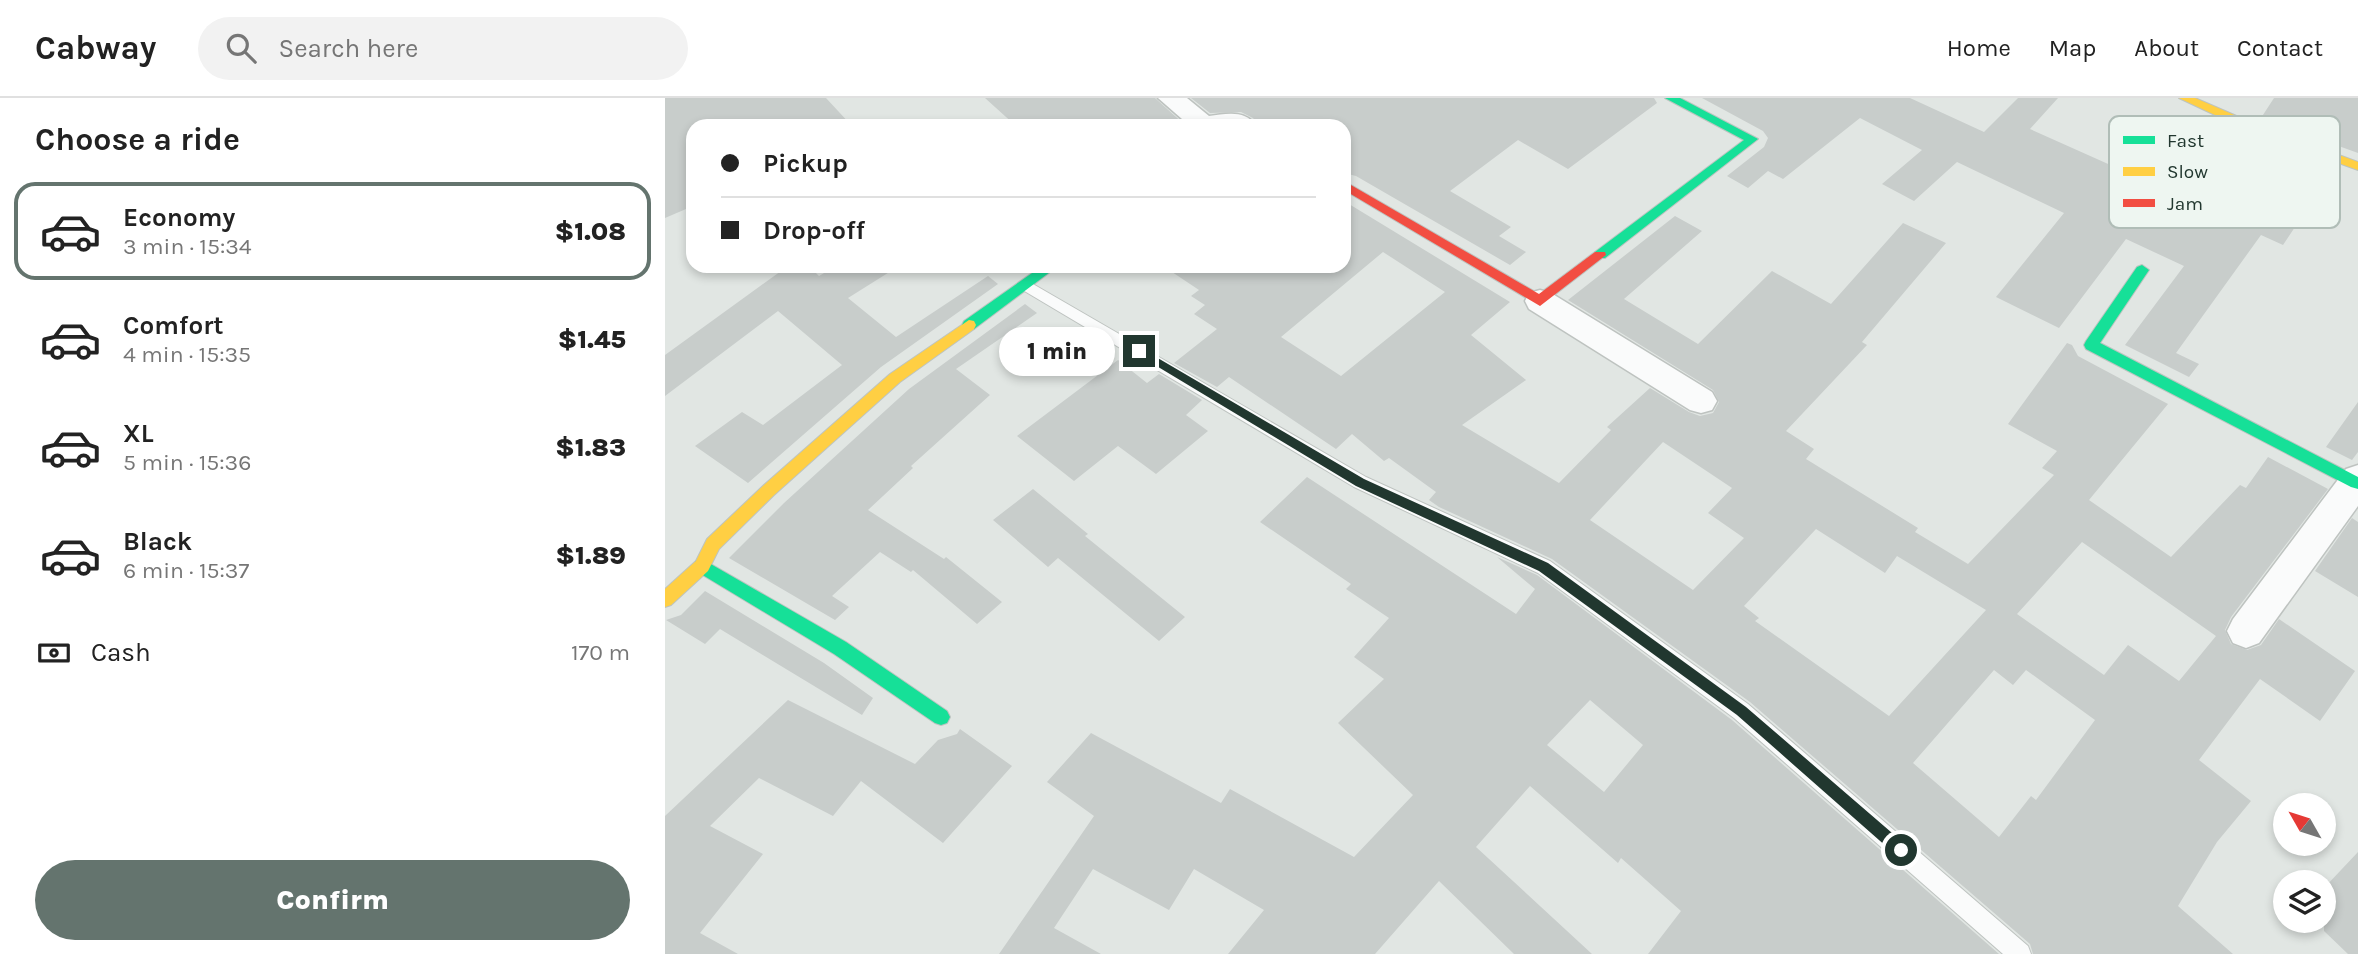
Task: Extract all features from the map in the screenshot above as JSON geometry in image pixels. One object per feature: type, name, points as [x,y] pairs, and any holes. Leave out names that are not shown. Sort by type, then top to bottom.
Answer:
[{"type":"street","points":[[1171,98],[1197,119]]},
{"type":"street","points":[[1540,301],[1752,139],[1671,98]]},
{"type":"street","points":[[2185,98],[2226,116]]},
{"type":"street","points":[[2340,159],[2358,166]]},
{"type":"street","points":[[1351,189],[1540,301],[1701,401]]},
{"type":"street","points":[[2142,270],[2091,345],[2353,496],[2246,631]]},
{"type":"street","points":[[665,600],[702,566],[713,544],[769,490],[895,378],[1042,273]]},
{"type":"street","points":[[702,566],[840,648],[941,717]]},
{"type":"lane","points":[[1026,285],[1360,482],[1543,567],[1741,711],[2020,954]]},
{"type":"building","points":[[665,98],[826,98],[846,119],[686,119],[686,209],[665,218]]},
{"type":"building","points":[[985,98],[1155,98],[1178,119],[1008,119]]},
{"type":"building","points":[[1191,98],[1654,98],[1657,103],[1568,169],[1518,140],[1450,191],[1511,227],[1499,236],[1526,252],[1510,265],[1351,175],[1351,119],[1254,119],[1241,112],[1210,113]]},
{"type":"building","points":[[1702,98],[1910,98],[1984,132],[2018,98],[2058,98],[2030,129],[2109,164],[2109,228],[2294,228],[2283,245],[2261,235],[2176,353],[2199,364],[2189,377],[2125,345],[2184,266],[2126,239],[2059,328],[1996,297],[2064,213],[1957,162],[1914,201],[1882,184],[1922,150],[1860,118],[1783,179],[1768,171],[1748,188],[1727,176],[1764,147],[1768,138],[1763,131]]},
{"type":"building","points":[[2274,98],[2358,98],[2358,153],[2340,147],[2340,116],[2262,116]]},
{"type":"building","points":[[1351,205],[1510,302],[1471,335],[1526,380],[1462,425],[1559,483],[1611,430],[1607,427],[1650,388],[1700,416],[1713,413],[1719,402],[1713,390],[1568,300],[1675,216],[1702,231],[1624,299],[1698,344],[1772,271],[1831,304],[1903,223],[1946,243],[1862,342],[1867,345],[1786,431],[1814,449],[1806,459],[1918,528],[1915,532],[1968,564],[2054,475],[2042,468],[2057,451],[2008,424],[2067,343],[2072,345],[2078,356],[2168,404],[2089,500],[2171,557],[2240,485],[2246,488],[2268,457],[2328,489],[2231,617],[2225,630],[2231,644],[2247,650],[2261,645],[2279,619],[2355,671],[2320,721],[2260,679],[2199,760],[2251,801],[2217,842],[2178,906],[2233,954],[2033,954],[2030,944],[1750,702],[1552,559],[1439,507],[1429,500],[1436,492],[1389,458],[1384,461],[1352,434],[1336,449],[1229,377],[1217,387],[1174,363],[1217,329],[1194,314],[1205,305],[1191,296],[1199,290],[1174,273],[1351,273]],"holes":[[[1383,252],[1445,292],[1341,376],[1281,337]],[[1663,442],[1732,488],[1708,513],[1744,538],[1693,590],[1590,520]],[[1816,529],[1885,573],[1897,556],[1986,610],[1889,716],[1755,621],[1759,618],[1744,606]],[[2082,542],[2216,636],[2179,681],[2128,645],[2104,675],[2017,614]],[[1994,670],[2013,685],[2026,670],[2095,720],[2036,800],[2031,796],[1999,837],[1913,763]]]},
{"type":"building","points":[[778,273],[816,273],[819,276],[824,273],[888,273],[848,298],[896,337],[988,276],[998,284],[881,367],[748,483],[695,446],[742,412],[763,425],[842,365],[778,311],[665,396],[665,355]]},
{"type":"building","points":[[1025,304],[1037,313],[956,369],[990,395],[911,466],[913,468],[868,510],[944,559],[946,557],[1002,602],[977,624],[913,570],[911,572],[880,552],[832,596],[849,607],[835,620],[729,558],[784,503],[909,389]]},
{"type":"building","points":[[1118,360],[1147,383],[1159,374],[1202,400],[1186,415],[1208,431],[1156,474],[1118,446],[1074,481],[1017,436]]},
{"type":"building","points":[[2358,402],[2358,452],[2352,460],[2326,447]]},
{"type":"building","points":[[1307,477],[1516,614],[1535,589],[1497,557],[1537,575],[1732,720],[1999,954],[1648,954],[1681,911],[1621,858],[1618,863],[1530,786],[1476,847],[1592,954],[1514,954],[1439,881],[1375,954],[1228,954],[1264,910],[1194,869],[1169,910],[1093,869],[1054,928],[1101,954],[999,954],[1094,816],[1047,782],[1091,733],[1221,803],[1230,789],[1354,857],[1413,795],[1338,723],[1384,679],[1354,657],[1389,618],[1346,589],[1351,584],[1260,522]],"holes":[[[1590,700],[1643,745],[1604,792],[1547,745]]]},
{"type":"building","points":[[1033,489],[1088,534],[1085,536],[1185,617],[1159,641],[1058,558],[1048,567],[993,520]]},
{"type":"building","points":[[2352,518],[2358,522],[2358,597],[2315,571]]},
{"type":"building","points":[[705,591],[824,663],[873,698],[862,715],[720,629],[705,644],[666,620],[681,615]]},
{"type":"building","points":[[788,700],[915,764],[938,740],[957,734],[960,729],[1012,766],[943,843],[861,781],[833,816],[759,778],[710,826],[763,854],[700,933],[738,954],[665,954],[665,816]]},
{"type":"building","points":[[2358,852],[2358,954],[2348,954],[2326,933],[2336,933],[2336,875]]},
{"type":"traffic: fast","points":[[1600,255],[1752,139],[1671,98]]},
{"type":"traffic: fast","points":[[2142,270],[2091,345],[2356,483]]},
{"type":"traffic: fast","points":[[969,325],[1041,273]]},
{"type":"traffic: fast","points":[[702,566],[840,648],[941,717]]},
{"type":"traffic: slow","points":[[2185,98],[2226,116]]},
{"type":"traffic: slow","points":[[2340,159],[2358,166]]},
{"type":"traffic: slow","points":[[665,600],[702,566],[713,544],[769,490],[895,378],[969,325]]},
{"type":"traffic: jam","points":[[1351,189],[1540,301],[1600,255]]},
{"type":"route","points":[[1139,351],[1360,482],[1543,567],[1741,711],[1901,850]]}]
